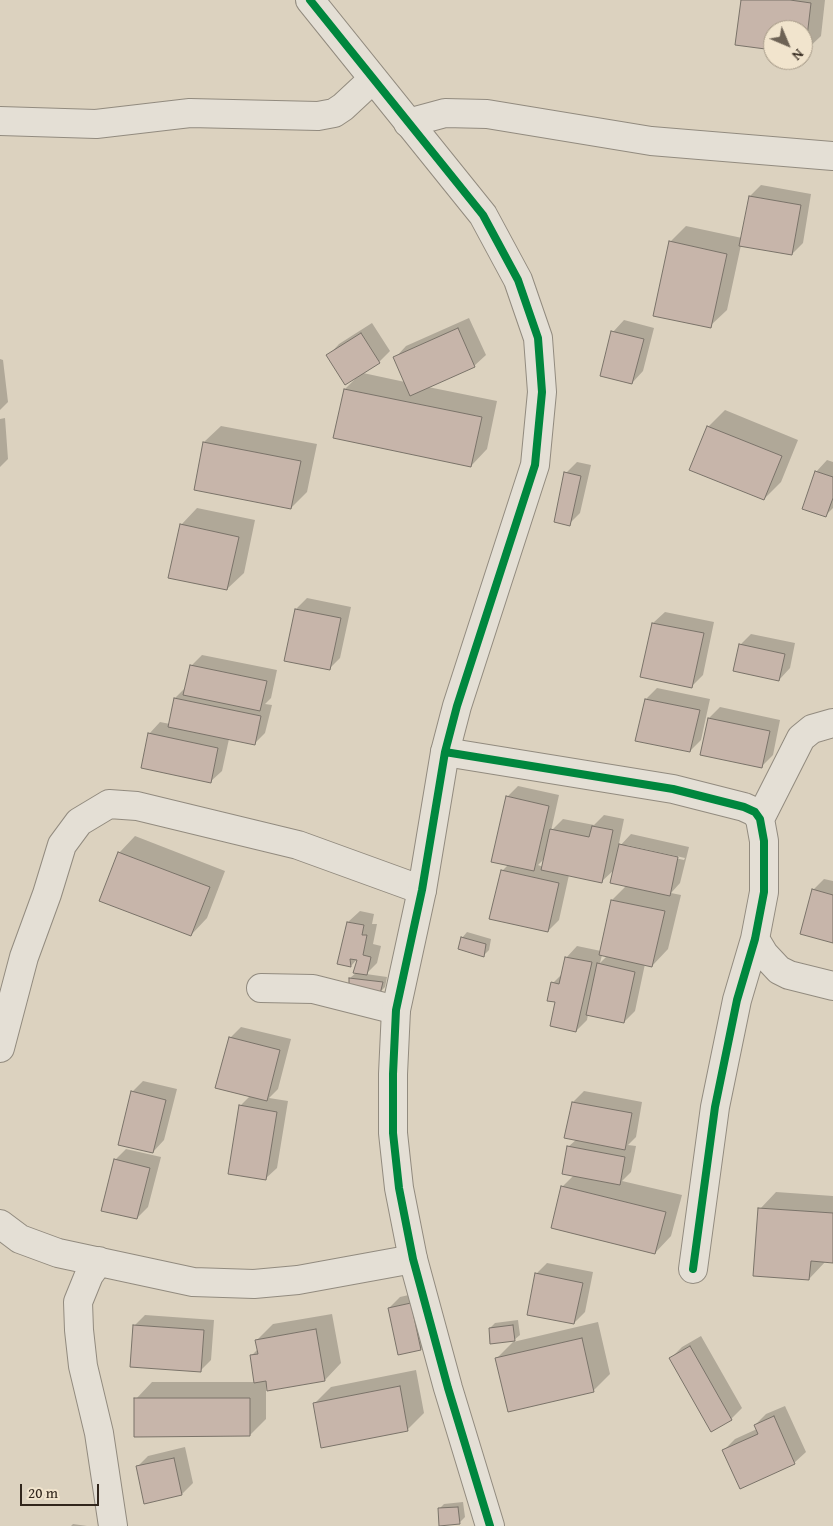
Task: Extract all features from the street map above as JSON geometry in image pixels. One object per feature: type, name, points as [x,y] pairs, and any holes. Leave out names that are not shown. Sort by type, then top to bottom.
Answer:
[{"type":"street","points":[[310,0],[372,80],[483,216],[518,280],[538,338],[542,392],[535,465],[457,706],[445,752],[422,890],[396,1010],[393,1133],[399,1188],[413,1258],[448,1388],[490,1526]]},
{"type":"street","points":[[0,121],[96,124],[190,113],[318,116],[334,113],[343,107],[372,80]]},
{"type":"street","points":[[408,124],[444,113],[487,114],[651,141],[833,156]]},
{"type":"street","points":[[760,819],[801,738],[812,729],[833,723]]},
{"type":"street","points":[[445,752],[673,789],[744,807],[755,812],[760,819],[764,841],[764,892],[755,939],[737,1000],[715,1107],[693,1269]]},
{"type":"street","points":[[0,1048],[24,956],[47,894],[62,845],[79,822],[108,804],[137,806],[298,845],[422,890]]},
{"type":"street","points":[[755,939],[764,954],[779,970],[789,975],[833,986]]},
{"type":"street","points":[[261,988],[313,989],[396,1010]]},
{"type":"street","points":[[0,1224],[20,1239],[58,1253],[194,1282],[254,1284],[298,1280],[413,1258]]},
{"type":"street","points":[[99,1261],[89,1275],[78,1302],[79,1330],[83,1366],[99,1432],[113,1526]]},
{"type":"building","points":[[741,0],[790,0],[811,3],[809,20],[763,20],[763,49],[735,45]]},
{"type":"building","points":[[749,196],[801,205],[792,255],[739,246]]},
{"type":"building","points":[[669,241],[727,254],[711,328],[653,316]]},
{"type":"building","points":[[458,328],[475,367],[410,396],[393,357]]},
{"type":"building","points":[[611,331],[644,339],[632,384],[600,376]]},
{"type":"building","points":[[361,333],[380,363],[345,385],[326,355]]},
{"type":"building","points":[[344,389],[482,417],[471,467],[333,438]]},
{"type":"building","points":[[707,426],[782,456],[764,500],[689,470]]},
{"type":"building","points":[[203,442],[301,461],[291,509],[194,490]]},
{"type":"building","points":[[815,471],[833,477],[833,498],[826,517],[802,509]]},
{"type":"building","points":[[564,472],[581,476],[570,526],[554,522]]},
{"type":"building","points":[[180,524],[239,537],[227,590],[168,578]]},
{"type":"building","points":[[295,609],[341,618],[330,670],[284,661]]},
{"type":"building","points":[[652,623],[704,633],[692,688],[640,677]]},
{"type":"building","points":[[739,644],[785,654],[779,681],[733,671]]},
{"type":"building","points":[[190,665],[267,681],[260,711],[183,695]]},
{"type":"building","points":[[174,698],[261,716],[255,745],[168,727]]},
{"type":"building","points":[[645,699],[700,710],[690,752],[635,741]]},
{"type":"building","points":[[708,718],[770,731],[762,768],[700,755]]},
{"type":"building","points":[[148,733],[218,748],[211,783],[141,768]]},
{"type":"building","points":[[506,796],[549,806],[534,871],[491,862]]},
{"type":"building","points":[[592,826],[613,830],[602,883],[541,870],[550,829],[589,837]]},
{"type":"building","points":[[619,844],[678,857],[670,896],[610,883]]},
{"type":"building","points":[[118,852],[210,887],[191,936],[99,901]]},
{"type":"building","points":[[501,870],[559,883],[548,932],[489,919]]},
{"type":"building","points":[[812,889],[833,895],[833,943],[800,934]]},
{"type":"building","points":[[611,900],[665,911],[652,967],[599,955]]},
{"type":"building","points":[[347,922],[364,925],[362,935],[367,935],[363,955],[371,957],[367,975],[353,973],[357,960],[350,959],[351,967],[337,964]]},
{"type":"building","points":[[461,937],[486,944],[484,957],[458,949]]},
{"type":"building","points":[[565,957],[592,962],[576,1032],[550,1026],[555,1002],[547,1001],[551,982],[559,984]]},
{"type":"building","points":[[597,963],[635,972],[624,1023],[586,1015]]},
{"type":"building","points":[[349,978],[383,982],[380,994],[349,990]]},
{"type":"building","points":[[229,1037],[280,1050],[267,1101],[215,1088]]},
{"type":"building","points":[[131,1091],[166,1100],[153,1153],[118,1145]]},
{"type":"building","points":[[572,1102],[632,1113],[625,1150],[564,1138]]},
{"type":"building","points":[[239,1105],[277,1112],[266,1180],[228,1174]]},
{"type":"building","points":[[567,1146],[625,1157],[620,1185],[562,1174]]},
{"type":"building","points":[[114,1159],[150,1168],[137,1219],[101,1211]]},
{"type":"building","points":[[561,1186],[666,1212],[655,1254],[551,1228]]},
{"type":"building","points":[[758,1208],[833,1213],[833,1263],[811,1261],[809,1280],[753,1276]]},
{"type":"building","points":[[535,1273],[583,1283],[574,1324],[527,1315]]},
{"type":"building","points":[[411,1303],[421,1350],[398,1355],[388,1308]]},
{"type":"building","points":[[133,1325],[204,1330],[201,1372],[130,1367]]},
{"type":"building","points":[[513,1325],[515,1341],[490,1344],[489,1328]]},
{"type":"building","points":[[316,1329],[325,1381],[267,1391],[266,1381],[254,1383],[250,1355],[258,1354],[255,1340]]},
{"type":"building","points":[[582,1338],[594,1392],[508,1412],[495,1358]]},
{"type":"building","points":[[690,1346],[732,1420],[711,1432],[669,1358]]},
{"type":"building","points":[[400,1386],[408,1431],[321,1448],[313,1403]]},
{"type":"building","points":[[134,1398],[250,1398],[250,1436],[134,1437]]},
{"type":"building","points":[[774,1416],[795,1464],[740,1489],[722,1450],[758,1434],[754,1425]]},
{"type":"building","points":[[174,1458],[182,1495],[144,1504],[136,1466]]},
{"type":"building","points":[[458,1507],[460,1524],[439,1526],[438,1508]]},
{"type":"cycle path","points":[[310,0],[483,215],[518,280],[538,338],[542,392],[535,465],[457,706],[445,752],[422,890],[396,1010],[393,1074],[393,1133],[399,1188],[413,1259],[448,1388],[490,1526]]},
{"type":"cycle path","points":[[445,752],[673,789],[744,807],[755,812],[760,819],[764,841],[764,892],[755,939],[737,1000],[715,1107],[693,1269]]}]
